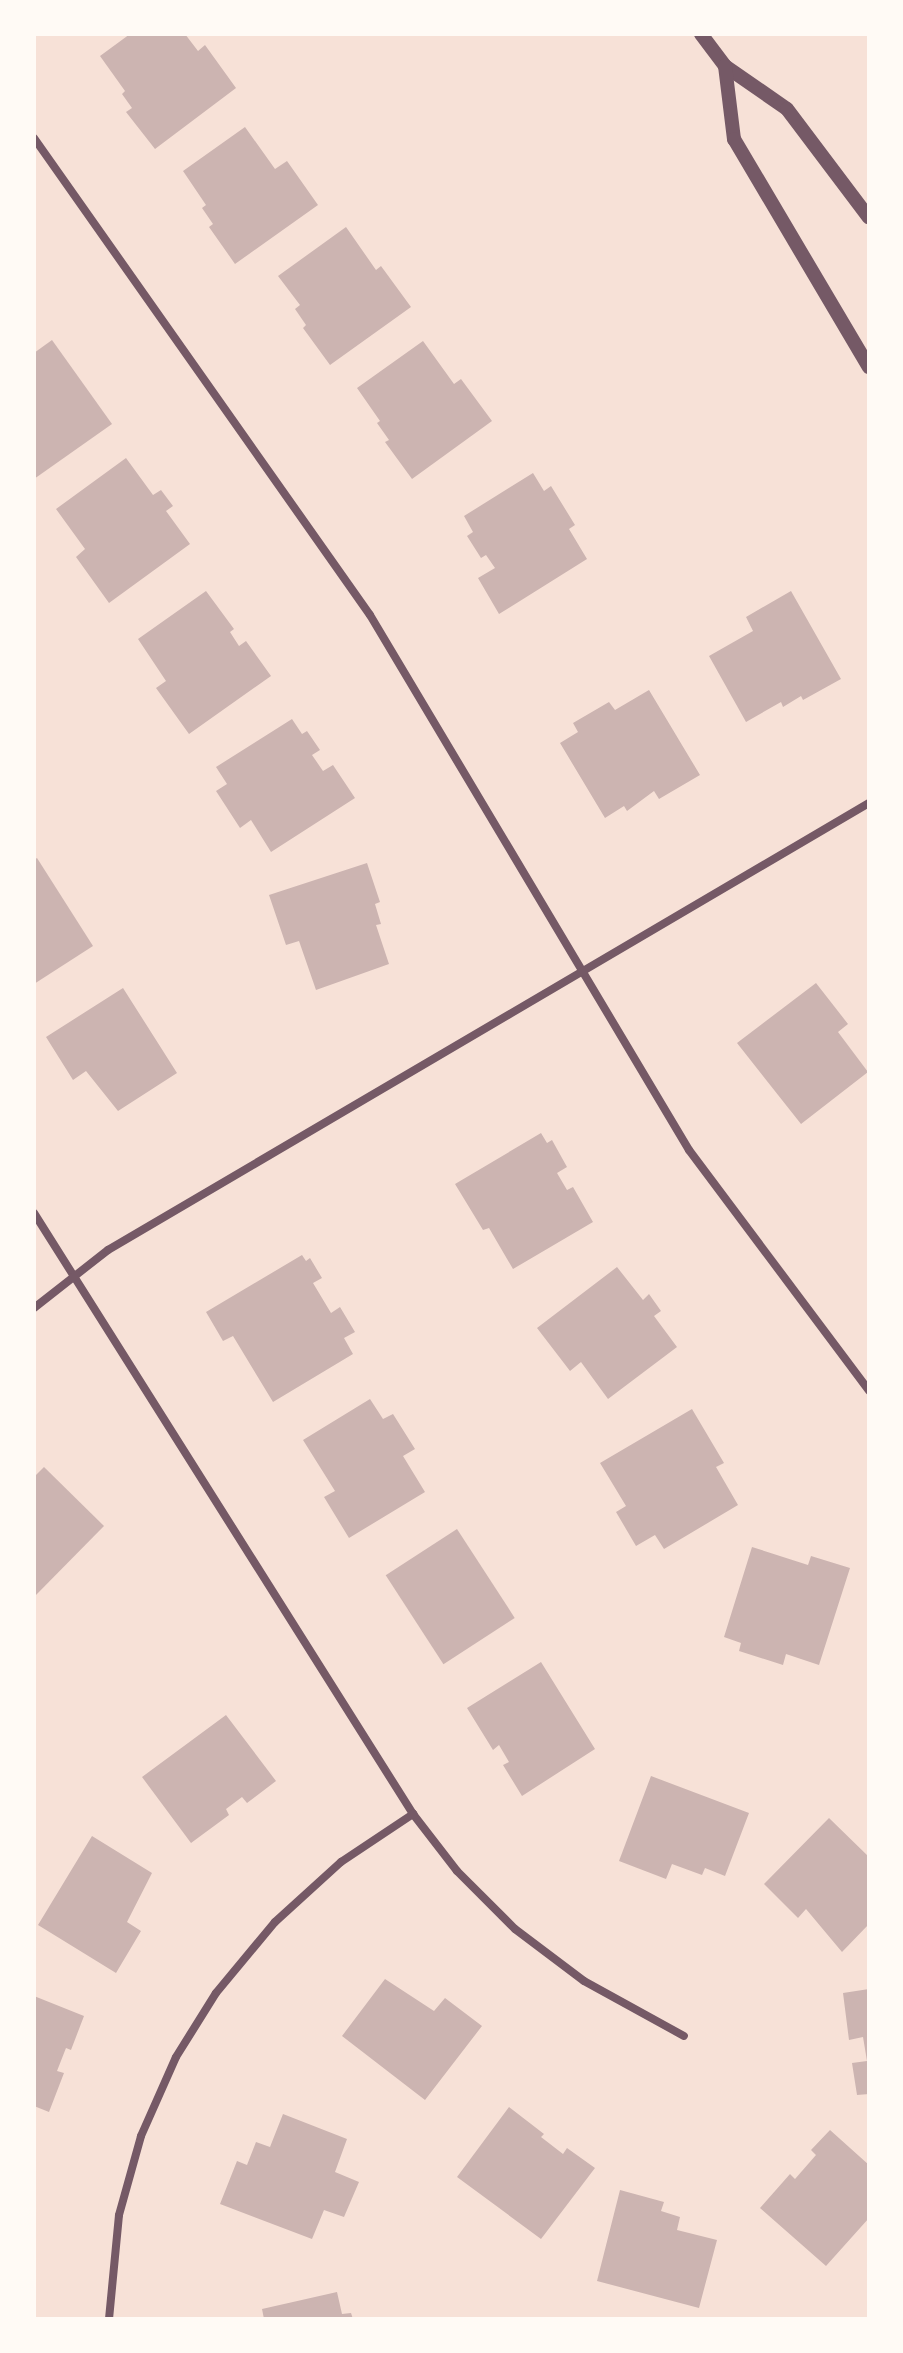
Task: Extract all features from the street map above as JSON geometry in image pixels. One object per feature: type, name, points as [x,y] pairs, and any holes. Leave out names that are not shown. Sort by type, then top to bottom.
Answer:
[{"type":"street","points":[[701,34],[725,66],[787,109],[869,218]]},
{"type":"street","points":[[725,66],[734,139],[869,367]]},
{"type":"street","points":[[34,138],[370,615],[689,1150],[869,1391]]},
{"type":"street","points":[[34,1308],[73,1275],[161,1218],[581,969],[869,803]]},
{"type":"street","points":[[34,1213],[413,1814],[457,1871],[515,1929],[584,1981],[684,2036]]},
{"type":"street","points":[[109,2319],[119,2215],[141,2136],[176,2057],[216,1993],[275,1922],[341,1862],[413,1814]]},
{"type":"building","points":[[130,34],[185,34],[198,51],[205,45],[236,88],[155,149],[126,112],[132,108],[122,94],[125,91],[100,56]]},
{"type":"building","points":[[245,127],[275,169],[287,161],[318,205],[235,264],[209,227],[213,224],[202,208],[206,205],[183,171]]},
{"type":"building","points":[[346,227],[376,270],[381,266],[411,307],[330,365],[303,328],[306,325],[295,309],[300,305],[278,276]]},
{"type":"building","points":[[52,340],[112,424],[34,479],[34,353]]},
{"type":"building","points":[[423,341],[454,384],[461,379],[492,421],[412,479],[385,442],[389,440],[377,423],[380,421],[357,388]]},
{"type":"building","points":[[126,458],[153,495],[161,490],[173,506],[166,511],[190,544],[109,603],[76,557],[85,549],[56,509]]},
{"type":"building","points":[[533,473],[544,491],[551,486],[575,525],[569,529],[587,559],[499,614],[478,578],[495,568],[486,555],[481,558],[467,536],[473,532],[464,516]]},
{"type":"building","points":[[206,591],[234,629],[230,632],[239,646],[246,641],[271,676],[189,734],[156,688],[166,681],[138,639]]},
{"type":"building","points":[[791,591],[841,679],[803,700],[801,696],[783,707],[781,702],[746,722],[709,656],[753,631],[746,617]]},
{"type":"building","points":[[649,690],[700,775],[659,799],[654,791],[627,811],[624,806],[605,818],[560,743],[578,732],[573,723],[609,702],[615,710]]},
{"type":"building","points":[[292,719],[302,734],[307,731],[320,750],[312,755],[323,771],[333,765],[355,798],[271,852],[251,820],[240,828],[216,791],[227,784],[216,767]]},
{"type":"building","points":[[37,858],[93,946],[34,984],[34,860]]},
{"type":"building","points":[[367,863],[380,902],[375,904],[381,924],[376,925],[389,964],[316,990],[299,941],[286,945],[269,895]]},
{"type":"building","points":[[816,983],[848,1024],[838,1032],[868,1072],[801,1124],[737,1043]]},
{"type":"building","points":[[123,988],[177,1073],[118,1111],[86,1071],[73,1080],[46,1037]]},
{"type":"building","points":[[541,1133],[547,1143],[552,1140],[567,1167],[557,1173],[567,1190],[573,1187],[593,1222],[513,1269],[489,1228],[483,1230],[455,1184]]},
{"type":"building","points":[[302,1255],[306,1261],[310,1258],[322,1278],[313,1283],[331,1313],[340,1307],[355,1332],[344,1338],[353,1354],[273,1402],[233,1336],[223,1341],[206,1312]]},
{"type":"building","points":[[617,1267],[643,1300],[649,1294],[661,1311],[654,1316],[677,1347],[608,1399],[581,1362],[570,1371],[537,1328]]},
{"type":"building","points":[[370,1399],[383,1419],[393,1414],[415,1449],[403,1456],[425,1492],[349,1538],[324,1497],[335,1491],[303,1440]]},
{"type":"building","points":[[692,1409],[724,1463],[716,1467],[738,1505],[664,1549],[655,1535],[636,1546],[616,1512],[626,1506],[600,1463]]},
{"type":"building","points":[[44,1467],[104,1526],[34,1597],[34,1477]]},
{"type":"building","points":[[457,1529],[515,1618],[443,1664],[386,1575]]},
{"type":"building","points":[[752,1547],[808,1565],[811,1556],[850,1568],[819,1665],[786,1654],[783,1665],[739,1651],[741,1643],[724,1637]]},
{"type":"building","points":[[541,1662],[595,1749],[522,1796],[503,1765],[509,1762],[499,1745],[493,1750],[467,1708]]},
{"type":"building","points":[[226,1715],[276,1781],[247,1803],[242,1797],[226,1809],[229,1815],[191,1843],[142,1777]]},
{"type":"building","points":[[651,1776],[749,1813],[725,1876],[705,1868],[702,1875],[672,1864],[666,1879],[619,1861]]},
{"type":"building","points":[[829,1818],[869,1857],[869,1924],[842,1952],[806,1909],[798,1918],[764,1884]]},
{"type":"building","points":[[92,1836],[152,1873],[127,1922],[141,1931],[116,1973],[38,1925]]},
{"type":"building","points":[[385,1979],[434,2011],[445,1998],[482,2026],[425,2100],[342,2036]]},
{"type":"building","points":[[869,1989],[869,2094],[857,2095],[852,2063],[867,2061],[863,2037],[849,2040],[843,1993]]},
{"type":"building","points":[[34,1996],[84,2016],[71,2050],[66,2048],[57,2071],[64,2073],[49,2112],[34,2106]]},
{"type":"building","points":[[509,2107],[544,2134],[541,2137],[563,2154],[567,2148],[595,2168],[541,2239],[457,2177]]},
{"type":"building","points":[[283,2114],[347,2139],[335,2172],[359,2182],[344,2217],[324,2210],[312,2239],[220,2204],[237,2161],[247,2165],[256,2142],[270,2147]]},
{"type":"building","points":[[830,2130],[869,2165],[869,2218],[826,2266],[760,2208],[790,2174],[795,2179],[816,2155],[811,2150]]},
{"type":"building","points":[[620,2190],[664,2202],[661,2211],[680,2217],[677,2230],[717,2240],[699,2308],[597,2281]]},
{"type":"building","points":[[337,2292],[342,2314],[351,2313],[353,2319],[264,2319],[262,2309]]}]
